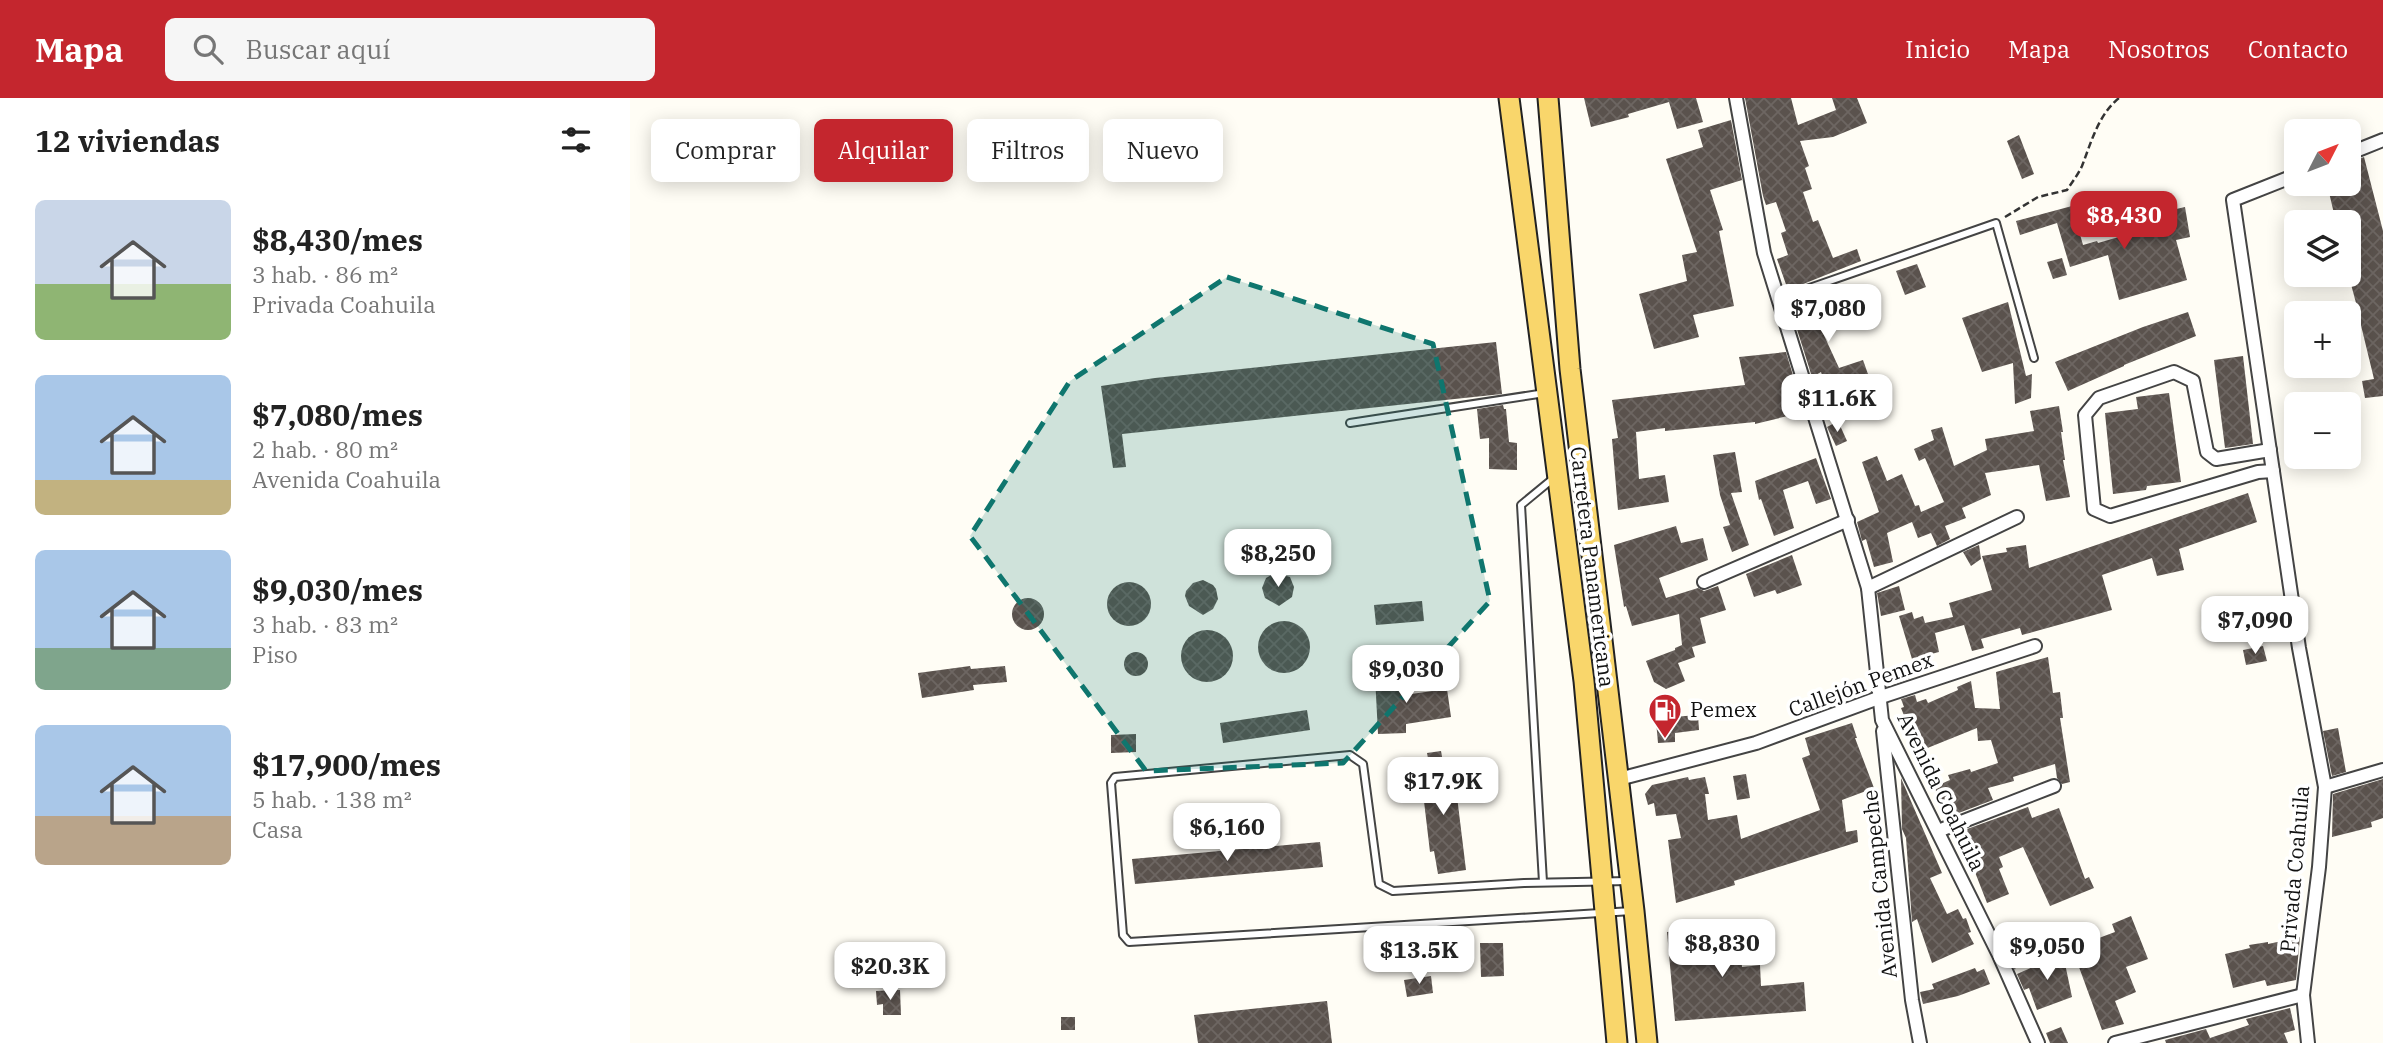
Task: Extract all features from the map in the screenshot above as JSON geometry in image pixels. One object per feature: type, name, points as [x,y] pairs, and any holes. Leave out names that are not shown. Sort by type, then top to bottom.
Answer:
[{"type":"main road","name":"Carretera Panamericana","points":[[1508,98],[1584,681],[1617,1043]]},
{"type":"main road","name":"Carretera Panamericana","points":[[1548,98],[1570,369],[1619,779],[1647,1043]]},
{"type":"street","name":"Avenida Coahuila","points":[[1736,98],[1763,253],[1868,588],[1882,720],[1999,955],[2038,1043]]},
{"type":"street","points":[[2361,149],[2383,140]]},
{"type":"street","name":"Privada Coahuila","points":[[2284,180],[2234,200],[2298,648],[2325,787],[2319,867],[2303,995],[2308,1043]]},
{"type":"street","points":[[2270,450],[2216,459],[2207,452],[2193,381],[2174,372],[2099,398],[2085,415],[2094,509],[2110,516],[2258,472],[2273,471]]},
{"type":"street","points":[[1868,588],[2017,517]]},
{"type":"street","points":[[1704,582],[1847,520]]},
{"type":"street","name":"Callejón Pemex","points":[[1619,779],[1756,743],[1881,697],[2035,646]]},
{"type":"street","name":"Avenida Campeche","points":[[1882,720],[1912,1000],[1920,1043]]},
{"type":"street","points":[[2325,787],[2383,770]]},
{"type":"street","points":[[1938,831],[2054,786]]},
{"type":"street","points":[[2115,1043],[2303,995]]},
{"type":"lane","points":[[1778,299],[1996,223],[2034,358]]},
{"type":"lane","points":[[1350,423],[1546,393]]},
{"type":"lane","points":[[1543,882],[1521,505],[1557,475]]},
{"type":"lane","points":[[1630,881],[1543,882],[1393,891],[1379,884],[1363,764],[1350,755],[1115,777],[1111,783],[1123,935],[1129,942],[1634,911]]},
{"type":"path","points":[[1996,223],[2038,197],[2067,190],[2081,169],[2091,139],[2113,103],[2119,98]]},
{"type":"highlighted area","points":[[1227,277],[1433,344],[1490,601],[1343,763],[1146,771],[970,536],[1070,381]]},
{"type":"building","points":[[1584,98],[1696,98],[1703,122],[1677,129],[1669,102],[1591,127]]},
{"type":"building","points":[[1745,98],[1791,98],[1798,125],[1836,110],[1832,98],[1857,98],[1867,123],[1833,137],[1800,141],[1809,166],[1805,168],[1812,189],[1803,192],[1813,222],[1818,220],[1833,258],[1857,249],[1861,261],[1788,290],[1777,259],[1788,255],[1781,233],[1786,231],[1776,202],[1766,205],[1763,196]]},
{"type":"building","points":[[1731,120],[1742,180],[1710,190],[1723,230],[1719,231],[1734,306],[1693,315],[1699,337],[1654,349],[1639,294],[1687,281],[1682,255],[1697,252],[1666,159],[1703,147],[1698,130]]},
{"type":"building","points":[[2019,135],[2034,174],[2022,179],[2007,141]]},
{"type":"building","points":[[2364,157],[2383,231],[2383,396],[2365,398],[2362,381],[2374,379],[2361,325],[2361,301],[2355,301],[2352,287],[2361,287],[2361,210],[2333,210],[2330,196],[2361,196],[2361,158]]},
{"type":"building","points":[[2072,206],[2083,245],[2174,221],[2172,210],[2185,207],[2190,237],[2176,240],[2187,280],[2119,300],[2108,255],[2070,267],[2057,223],[2020,235],[2016,221]]},
{"type":"building","points":[[2062,258],[2067,275],[2053,279],[2047,262]]},
{"type":"building","points":[[1917,264],[1926,287],[1905,295],[1896,271]]},
{"type":"building","points":[[1839,284],[1849,320],[1822,331],[1839,368],[1863,360],[1874,391],[1832,405],[1821,372],[1812,377],[1790,307],[1794,305],[1792,300]]},
{"type":"building","points":[[2008,302],[2026,376],[2032,374],[2031,398],[2015,404],[2013,363],[1982,372],[1962,318]]},
{"type":"building","points":[[2188,312],[2196,336],[2068,391],[2055,362]]},
{"type":"building","points":[[1496,342],[1502,394],[1122,434],[1126,467],[1113,468],[1101,386]]},
{"type":"building","points":[[1786,352],[1804,412],[1755,424],[1636,432],[1639,479],[1665,475],[1669,502],[1618,510],[1612,439],[1618,438],[1612,400],[1745,385],[1739,357]]},
{"type":"building","points":[[2243,356],[2253,444],[2225,448],[2214,360]]},
{"type":"building","points":[[2169,393],[2181,482],[2113,494],[2105,413],[2138,409],[2136,397]]},
{"type":"building","points":[[1503,405],[1506,409],[1509,442],[1517,443],[1517,470],[1489,469],[1489,438],[1480,439],[1477,409]]},
{"type":"building","points":[[2059,406],[2063,460],[2070,497],[2046,501],[2039,465],[1985,473],[1991,495],[1962,508],[1966,518],[1945,526],[1950,539],[1937,546],[1931,533],[1918,538],[1912,522],[1887,533],[1893,562],[1874,567],[1866,539],[1862,541],[1857,522],[1879,512],[1862,462],[1877,456],[1887,481],[1902,474],[1915,506],[1919,505],[1921,512],[1944,502],[1925,458],[1919,461],[1914,449],[1934,440],[1931,430],[1942,427],[1954,466],[1987,450],[1985,439],[2034,431],[2030,411]]},
{"type":"building","points":[[1838,421],[1847,441],[1836,446],[1827,427]]},
{"type":"building","points":[[1735,452],[1742,492],[1731,493],[1749,545],[1732,552],[1723,527],[1730,525],[1720,495],[1713,455]]},
{"type":"building","points":[[1816,458],[1831,499],[1816,504],[1808,481],[1783,490],[1794,528],[1774,536],[1761,499],[1759,500],[1755,481]]},
{"type":"building","points":[[2248,493],[2257,522],[2179,549],[2184,570],[2157,576],[2152,558],[2102,575],[2112,610],[2022,635],[2020,628],[1981,639],[1984,648],[1972,651],[1964,625],[1935,633],[1939,652],[1912,659],[1899,616],[1912,612],[1914,619],[1923,616],[1925,623],[1953,617],[1949,603],[1992,590],[1982,556],[2007,552],[2006,548],[2026,545],[2029,568]]},
{"type":"building","points":[[1676,526],[1681,543],[1703,538],[1708,560],[1659,578],[1666,598],[1698,588],[1704,591],[1718,586],[1726,610],[1700,618],[1706,643],[1692,647],[1695,657],[1678,663],[1685,681],[1666,689],[1654,682],[1646,661],[1682,645],[1679,614],[1632,626],[1626,606],[1624,607],[1614,545]]},
{"type":"building","points":[[1979,545],[1981,559],[1971,566],[1963,552]]},
{"type":"building","points":[[1792,555],[1802,585],[1777,594],[1775,590],[1754,597],[1746,574]]},
{"type":"building","points":[[1275,573],[1290,577],[1294,587],[1292,597],[1279,606],[1265,598],[1262,588],[1266,578]]},
{"type":"building","points":[[1203,580],[1213,585],[1218,599],[1213,609],[1203,615],[1189,606],[1185,596],[1193,583]]},
{"type":"building","points":[[1129,582],[1145,588],[1151,604],[1145,620],[1129,626],[1113,620],[1107,604],[1113,588]]},
{"type":"building","points":[[1899,586],[1905,610],[1881,616],[1877,593]]},
{"type":"building","points":[[1028,598],[1039,603],[1044,614],[1039,625],[1028,630],[1017,625],[1012,614],[1017,603]]},
{"type":"building","points":[[1422,601],[1424,621],[1376,625],[1374,605]]},
{"type":"building","points":[[1284,621],[1294,623],[1302,629],[1308,637],[1308,657],[1302,665],[1294,671],[1284,673],[1274,671],[1266,665],[1260,657],[1258,647],[1260,637],[1266,629],[1274,623]]},
{"type":"building","points":[[1207,630],[1226,637],[1233,656],[1226,675],[1207,682],[1188,675],[1181,656],[1188,637]]},
{"type":"building","points":[[2263,646],[2267,661],[2246,665],[2243,650]]},
{"type":"building","points":[[1136,652],[1147,659],[1148,664],[1141,675],[1136,676],[1125,669],[1124,664],[1131,653]]},
{"type":"building","points":[[2048,657],[2053,693],[2060,692],[2063,718],[2060,718],[2070,782],[2062,784],[2057,778],[2055,764],[2013,777],[2014,781],[1988,788],[1993,800],[1948,817],[1934,787],[1950,780],[1948,775],[1970,769],[1971,772],[1998,763],[1991,740],[1978,741],[1977,728],[1925,749],[1915,726],[1909,728],[1901,708],[1904,707],[1901,699],[1915,695],[1917,702],[1926,699],[1928,703],[1971,681],[1975,708],[2000,709],[1996,672]]},
{"type":"building","points":[[1906,663],[1910,678],[1896,683],[1892,667]]},
{"type":"building","points":[[970,666],[971,669],[1005,666],[1007,682],[973,685],[974,690],[922,698],[918,673]]},
{"type":"building","points":[[1403,674],[1404,695],[1447,689],[1451,717],[1406,724],[1406,733],[1378,734],[1375,676]]},
{"type":"building","points":[[1672,709],[1673,717],[1698,715],[1699,730],[1675,733],[1675,742],[1658,743],[1655,710]]},
{"type":"building","points":[[1307,710],[1310,730],[1223,743],[1220,723]]},
{"type":"building","points":[[1852,723],[1874,788],[1842,800],[1846,832],[1857,830],[1858,842],[1734,881],[1735,885],[1676,903],[1668,840],[1681,838],[1676,814],[1656,816],[1654,803],[1648,805],[1645,794],[1652,785],[1688,777],[1689,780],[1705,777],[1709,794],[1705,794],[1708,820],[1737,815],[1741,839],[1820,810],[1802,758],[1810,755],[1805,738]]},
{"type":"building","points":[[2338,728],[2346,772],[2332,776],[2323,731]]},
{"type":"building","points":[[1136,734],[1136,752],[1111,753],[1111,735]]},
{"type":"building","points":[[1441,751],[1445,773],[1454,772],[1466,870],[1438,874],[1434,851],[1430,852],[1421,776],[1431,775],[1427,753]]},
{"type":"building","points":[[1746,774],[1750,798],[1737,800],[1733,776]]},
{"type":"building","points":[[1901,778],[1942,873],[1930,878],[1947,914],[1958,909],[1963,919],[1966,918],[1971,932],[1968,933],[1974,944],[1932,963],[1917,919],[1912,922],[1906,838],[1902,829]]},
{"type":"building","points":[[2383,779],[2383,818],[2371,822],[2372,827],[2332,837],[2333,794]]},
{"type":"building","points":[[2028,807],[2032,818],[2059,808],[2085,879],[2089,877],[2094,888],[2050,906],[2023,847],[1999,857],[2003,867],[1999,869],[2009,894],[1987,903],[1973,867],[1969,869],[1956,833]]},
{"type":"building","points":[[1320,842],[1323,867],[1135,884],[1132,859]]},
{"type":"building","points":[[2131,916],[2148,959],[2126,967],[2136,992],[2115,1001],[2124,1024],[2102,1030],[2072,948],[2115,932],[2112,924]]},
{"type":"building","points":[[2016,924],[2022,937],[2015,970],[1997,932]]},
{"type":"building","points":[[1738,926],[1742,967],[1760,965],[1761,986],[1804,982],[1806,1011],[1675,1021],[1667,932]]},
{"type":"building","points":[[2300,937],[2296,980],[2267,986],[2265,980],[2233,988],[2225,954],[2250,948],[2249,945]]},
{"type":"building","points":[[1480,943],[1503,943],[1504,976],[1481,977]]},
{"type":"building","points":[[2063,954],[2072,997],[2037,1010],[2029,988],[2024,990],[2017,974]]},
{"type":"building","points":[[1975,968],[1977,972],[1984,969],[1990,984],[1958,996],[1923,1004],[1920,992],[1934,989],[1932,984]]},
{"type":"building","points":[[1431,976],[1433,993],[1407,997],[1404,980]]},
{"type":"building","points":[[900,990],[901,1015],[883,1015],[883,1004],[877,1005],[876,991]]},
{"type":"building","points":[[1327,1001],[1332,1043],[1198,1043],[1194,1015]]},
{"type":"building","points":[[2290,1008],[2295,1030],[2284,1033],[2288,1043],[2166,1043],[2165,1040],[2206,1029],[2210,1038],[2249,1025],[2246,1019]]},
{"type":"building","points":[[1061,1017],[1075,1017],[1075,1030],[1061,1030]]},
{"type":"building","points":[[2061,1027],[2068,1043],[2050,1043],[2046,1033]]},
{"type":"place","name":"Pemex","points":[[1665,740]]}]
